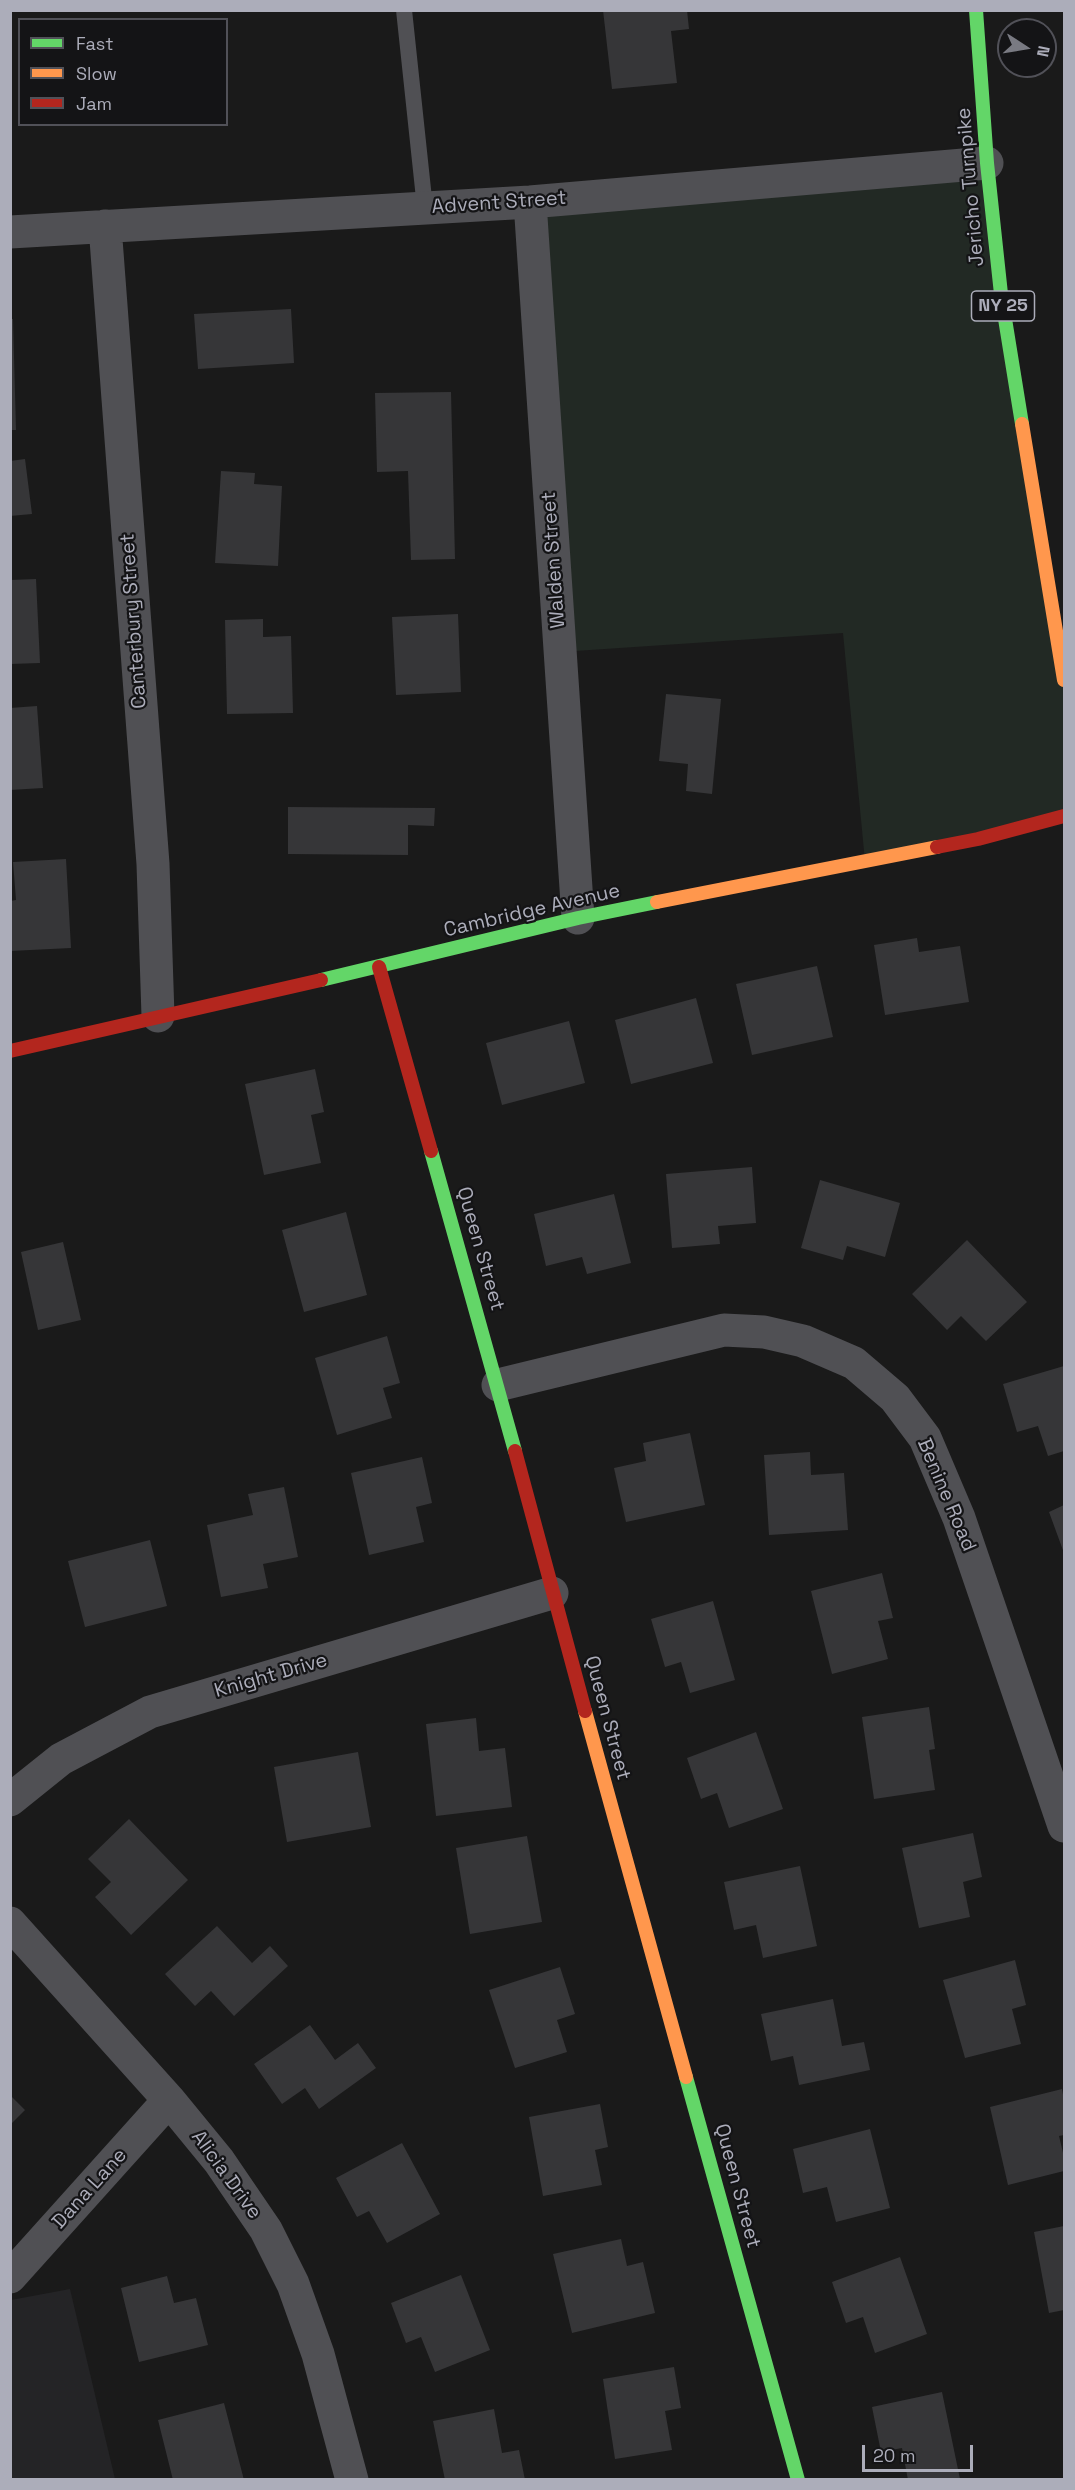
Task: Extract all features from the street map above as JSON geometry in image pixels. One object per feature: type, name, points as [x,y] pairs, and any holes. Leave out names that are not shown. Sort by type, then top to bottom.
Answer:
[{"type":"street","name":"Jericho Turnpike","points":[[976,10],[987,163],[1001,294],[1065,680]]},
{"type":"street","name":"Advent Street","points":[[10,232],[530,202],[987,163]]},
{"type":"street","name":"Walden Street","points":[[530,202],[578,918]]},
{"type":"street","name":"Canterbury Street","points":[[105,226],[153,864],[158,1016]]},
{"type":"street","name":"Cambridge Avenue","points":[[10,1051],[380,967],[578,918],[978,839],[1065,816]]},
{"type":"street","name":"Queen Street","points":[[380,967],[498,1385],[552,1593],[798,2480]]},
{"type":"street","name":"Benine Road","points":[[498,1385],[724,1330],[764,1332],[803,1341],[854,1363],[895,1398],[925,1438],[959,1518],[1065,1826]]},
{"type":"street","name":"Knight Drive","points":[[10,1800],[62,1758],[150,1712],[552,1593]]},
{"type":"street","name":"Alicia Drive","points":[[10,1923],[169,2100],[219,2161],[266,2230],[293,2284],[318,2354],[352,2480]]},
{"type":"street","name":"Dana Lane","points":[[10,2277],[169,2100]]},
{"type":"lane","points":[[404,10],[424,208]]},
{"type":"shaded area","points":[[987,163],[1064,680],[1064,816],[865,861],[843,633],[560,652],[530,202]]},
{"type":"shaded area","points":[[70,2289],[115,2479],[11,2479],[11,2300]]},
{"type":"building","points":[[603,10],[687,10],[689,29],[671,31],[677,83],[612,89]]},
{"type":"building","points":[[291,309],[294,363],[198,369],[194,314]]},
{"type":"building","points":[[10,319],[13,319],[16,430],[10,430]]},
{"type":"building","points":[[451,392],[455,559],[411,560],[408,471],[377,472],[375,393]]},
{"type":"building","points":[[25,459],[32,514],[10,516],[10,461]]},
{"type":"building","points":[[221,471],[255,473],[254,484],[282,486],[278,566],[215,563]]},
{"type":"building","points":[[36,579],[40,663],[10,664],[10,580]]},
{"type":"building","points":[[458,614],[461,692],[396,695],[392,617]]},
{"type":"building","points":[[263,619],[263,637],[291,636],[293,713],[227,714],[225,620]]},
{"type":"building","points":[[666,694],[721,699],[712,794],[686,791],[688,764],[659,761]]},
{"type":"building","points":[[37,706],[43,788],[10,790],[10,708]]},
{"type":"building","points":[[288,807],[435,808],[434,826],[408,825],[408,855],[288,854]]},
{"type":"building","points":[[66,859],[71,948],[10,951],[10,901],[16,900],[13,862]]},
{"type":"building","points":[[917,938],[919,952],[960,946],[969,1002],[885,1015],[874,945]]},
{"type":"building","points":[[817,966],[833,1037],[752,1055],[736,984]]},
{"type":"building","points":[[696,998],[713,1063],[631,1084],[615,1020]]},
{"type":"building","points":[[569,1021],[585,1083],[502,1105],[486,1043]]},
{"type":"building","points":[[315,1069],[324,1112],[311,1115],[321,1163],[264,1175],[245,1084]]},
{"type":"building","points":[[752,1167],[756,1223],[718,1226],[720,1244],[672,1248],[666,1174]]},
{"type":"building","points":[[820,1180],[900,1203],[885,1257],[847,1246],[843,1260],[801,1248]]},
{"type":"building","points":[[614,1194],[631,1263],[587,1274],[582,1257],[546,1266],[534,1214]]},
{"type":"building","points":[[346,1212],[367,1295],[304,1312],[282,1230]]},
{"type":"building","points":[[967,1240],[1027,1302],[986,1341],[961,1316],[947,1330],[912,1294]]},
{"type":"building","points":[[63,1242],[81,1320],[38,1330],[21,1252]]},
{"type":"building","points":[[387,1336],[400,1383],[383,1388],[392,1418],[337,1435],[315,1358]]},
{"type":"building","points":[[1064,1366],[1064,1451],[1048,1456],[1038,1426],[1017,1432],[1003,1384]]},
{"type":"building","points":[[690,1433],[705,1505],[626,1522],[614,1468],[646,1461],[643,1443]]},
{"type":"building","points":[[810,1452],[811,1475],[844,1473],[848,1530],[769,1535],[764,1455]]},
{"type":"building","points":[[422,1457],[432,1503],[416,1507],[424,1542],[369,1555],[351,1473]]},
{"type":"building","points":[[284,1487],[298,1557],[263,1564],[268,1588],[221,1597],[207,1525],[253,1515],[248,1494]]},
{"type":"building","points":[[1064,1505],[1064,1553],[1049,1512]]},
{"type":"building","points":[[150,1540],[167,1606],[85,1627],[68,1561]]},
{"type":"building","points":[[882,1573],[893,1618],[878,1621],[888,1659],[832,1674],[811,1591]]},
{"type":"building","points":[[713,1601],[735,1680],[690,1693],[681,1662],[665,1667],[651,1619]]},
{"type":"building","points":[[929,1707],[935,1749],[929,1750],[935,1790],[874,1799],[862,1717]]},
{"type":"building","points":[[476,1718],[479,1751],[505,1748],[512,1807],[436,1816],[426,1724]]},
{"type":"building","points":[[756,1732],[783,1809],[729,1828],[717,1793],[701,1799],[687,1758]]},
{"type":"building","points":[[358,1752],[371,1827],[287,1842],[274,1767]]},
{"type":"building","points":[[129,1819],[188,1880],[131,1935],[95,1897],[111,1882],[88,1859]]},
{"type":"building","points":[[973,1833],[982,1877],[963,1882],[970,1917],[919,1928],[902,1848]]},
{"type":"building","points":[[527,1836],[542,1922],[470,1934],[456,1848]]},
{"type":"building","points":[[800,1866],[817,1946],[763,1958],[756,1925],[734,1930],[724,1882]]},
{"type":"building","points":[[217,1926],[252,1963],[270,1946],[288,1966],[234,2016],[211,1991],[195,2006],[165,1974]]},
{"type":"building","points":[[1015,1960],[1026,2005],[1012,2009],[1021,2044],[965,2058],[943,1980]]},
{"type":"building","points":[[560,1967],[575,2014],[557,2020],[567,2052],[515,2068],[489,1990]]},
{"type":"building","points":[[833,1999],[842,2046],[864,2042],[870,2070],[799,2085],[793,2056],[771,2061],[761,2014]]},
{"type":"building","points":[[310,2025],[335,2060],[358,2043],[376,2068],[319,2109],[305,2088],[282,2104],[254,2064]]},
{"type":"building","points":[[1062,2089],[1064,2135],[1059,2136],[1064,2157],[1064,2171],[1008,2185],[990,2107]]},
{"type":"building","points":[[10,2095],[25,2110],[10,2125]]},
{"type":"building","points":[[600,2104],[608,2147],[595,2150],[602,2185],[543,2196],[529,2117]]},
{"type":"building","points":[[870,2129],[890,2208],[836,2222],[827,2187],[803,2193],[793,2149]]},
{"type":"building","points":[[402,2143],[440,2214],[387,2243],[369,2211],[357,2217],[336,2178]]},
{"type":"building","points":[[1064,2226],[1064,2310],[1049,2313],[1034,2232]]},
{"type":"building","points":[[621,2239],[627,2266],[643,2262],[655,2313],[572,2333],[553,2254]]},
{"type":"building","points":[[900,2257],[927,2334],[875,2353],[863,2317],[846,2323],[832,2282]]},
{"type":"building","points":[[461,2275],[490,2350],[435,2372],[421,2337],[406,2343],[391,2303]]},
{"type":"building","points":[[167,2276],[174,2303],[196,2298],[208,2345],[139,2362],[121,2288]]},
{"type":"building","points":[[674,2367],[681,2408],[665,2411],[672,2450],[615,2459],[603,2379]]},
{"type":"building","points":[[942,2392],[960,2479],[908,2480],[902,2448],[881,2452],[872,2407]]},
{"type":"building","points":[[224,2403],[244,2480],[173,2480],[158,2420]]},
{"type":"building","points":[[494,2409],[502,2453],[519,2450],[525,2480],[445,2480],[433,2421]]},
{"type":"traffic: fast","points":[[976,10],[987,163],[1001,294],[1022,424]]},
{"type":"traffic: fast","points":[[321,980],[578,918],[657,902]]},
{"type":"traffic: fast","points":[[431,1151],[515,1451]]},
{"type":"traffic: fast","points":[[686,2077],[798,2480]]},
{"type":"traffic: slow","points":[[1022,424],[1064,680]]},
{"type":"traffic: slow","points":[[657,902],[937,847]]},
{"type":"traffic: slow","points":[[585,1711],[686,2077]]},
{"type":"traffic: jam","points":[[937,847],[978,839],[1064,816]]},
{"type":"traffic: jam","points":[[379,967],[431,1151]]},
{"type":"traffic: jam","points":[[10,1051],[321,980]]},
{"type":"traffic: jam","points":[[515,1451],[585,1711]]}]
